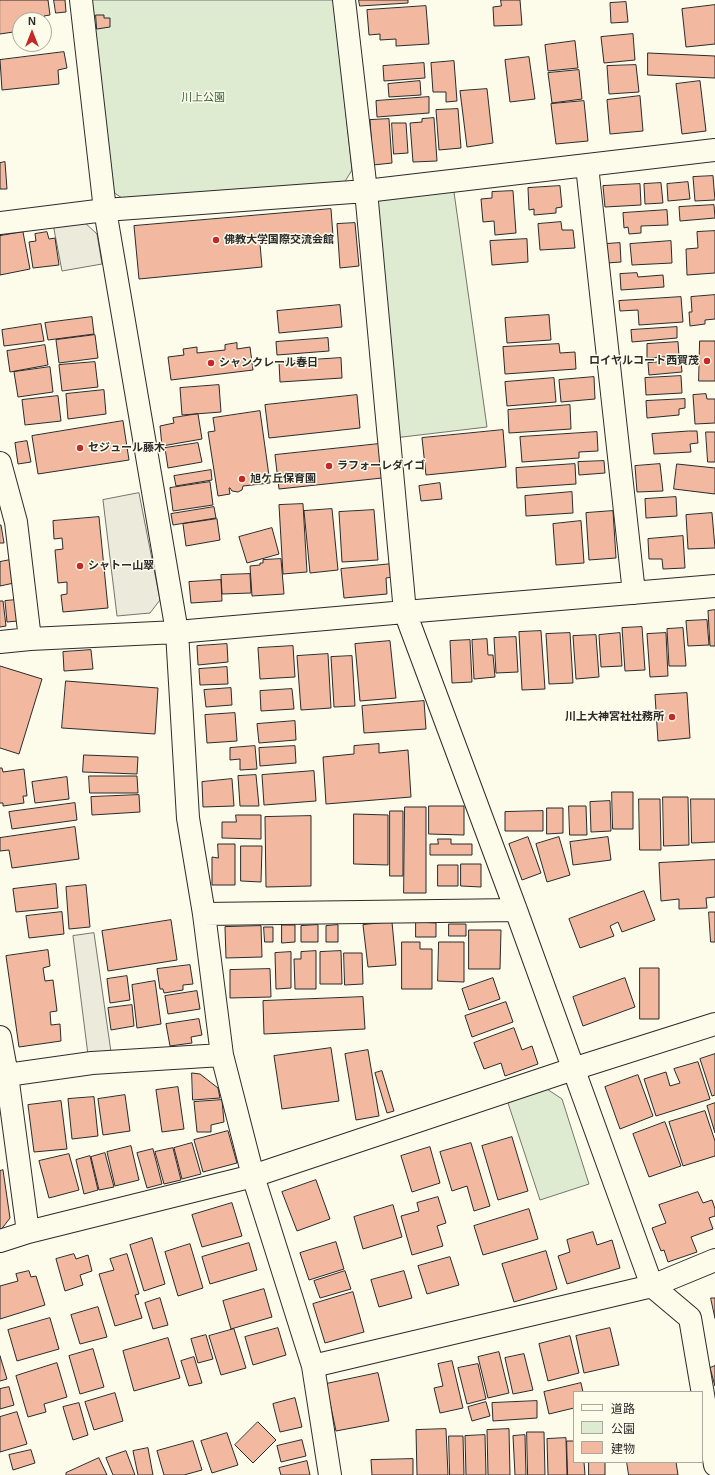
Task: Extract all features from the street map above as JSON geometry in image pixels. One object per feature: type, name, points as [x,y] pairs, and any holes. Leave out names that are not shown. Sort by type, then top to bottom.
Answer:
[{"type":"street","points":[[81,0],[105,210],[177,632],[188,818],[204,914],[222,1055],[253,1176],[313,1366],[330,1475]]},
{"type":"street","points":[[344,0],[366,191],[405,612],[516,910],[652,1286],[690,1318],[702,1391]]},
{"type":"street","points":[[0,223],[105,210],[366,191],[715,150]]},
{"type":"street","points":[[587,166],[634,593]]},
{"type":"street","points":[[0,463],[16,522],[30,639]]},
{"type":"street","points":[[0,642],[30,639],[177,632],[715,586]]},
{"type":"street","points":[[204,914],[516,910]]},
{"type":"street","points":[[0,1241],[28,1232],[253,1176],[573,1069],[715,1024]]},
{"type":"street","points":[[0,1037],[3,1076],[28,1232]]},
{"type":"street","points":[[3,1076],[92,1064],[222,1055]]},
{"type":"street","points":[[313,1366],[652,1286],[715,1260]]},
{"type":"street","points":[[703,1395],[715,1466]]},
{"type":"green space","name":"川上公園","points":[[90,0],[334,0],[352,170],[344,183],[128,202],[113,192]]},
{"type":"green space","points":[[453,185],[487,427],[394,438],[370,195]]},
{"type":"green space","points":[[547,1089],[562,1099],[589,1184],[540,1200],[508,1103]]},
{"type":"shaded area","points":[[83,221],[97,234],[102,264],[62,271],[53,224]]},
{"type":"shaded area","points":[[139,493],[160,600],[150,613],[117,616],[103,500]]},
{"type":"shaded area","points":[[94,933],[111,1052],[88,1055],[73,936]]},
{"type":"building","points":[[0,0],[48,0],[50,12],[12,12],[12,32],[0,34]]},
{"type":"building","points":[[54,0],[65,0],[66,12],[56,13]]},
{"type":"building","points":[[359,0],[408,0],[408,3],[360,6]]},
{"type":"building","points":[[501,0],[520,0],[522,25],[494,26],[493,7],[501,6]]},
{"type":"building","points":[[626,2],[628,22],[611,23],[610,3]]},
{"type":"building","points":[[715,5],[715,44],[686,47],[682,9]]},
{"type":"building","points":[[426,6],[429,44],[396,46],[396,39],[380,40],[380,34],[369,35],[367,10]]},
{"type":"building","points":[[96,15],[104,15],[104,18],[110,18],[110,27],[97,29]]},
{"type":"building","points":[[633,34],[635,60],[604,63],[601,37]]},
{"type":"building","points":[[575,41],[578,68],[548,71],[545,45]]},
{"type":"building","points":[[64,52],[67,68],[58,70],[59,84],[2,90],[0,60]]},
{"type":"building","points":[[648,53],[715,56],[715,78],[648,75]]},
{"type":"building","points":[[529,57],[535,99],[510,102],[505,60]]},
{"type":"building","points":[[454,61],[457,101],[446,102],[446,92],[433,92],[431,63]]},
{"type":"building","points":[[424,63],[425,78],[384,81],[383,66]]},
{"type":"building","points":[[636,65],[639,92],[609,94],[607,66]]},
{"type":"building","points":[[579,70],[582,99],[552,103],[548,73]]},
{"type":"building","points":[[420,81],[421,95],[389,97],[388,84]]},
{"type":"building","points":[[700,81],[706,131],[682,134],[676,84]]},
{"type":"building","points":[[487,89],[493,143],[467,147],[460,91]]},
{"type":"building","points":[[640,96],[643,131],[610,134],[607,100]]},
{"type":"building","points":[[429,97],[429,113],[377,117],[376,101]]},
{"type":"building","points":[[584,101],[588,141],[556,144],[551,104]]},
{"type":"building","points":[[458,109],[461,148],[439,150],[436,110]]},
{"type":"building","points":[[434,118],[437,161],[413,162],[410,123],[422,122],[422,119]]},
{"type":"building","points":[[389,119],[392,163],[373,165],[370,120]]},
{"type":"building","points":[[392,123],[406,123],[408,153],[394,154]]},
{"type":"building","points":[[5,162],[7,189],[0,189],[0,163]]},
{"type":"building","points":[[713,176],[715,200],[695,201],[693,177]]},
{"type":"building","points":[[688,182],[690,199],[668,201],[667,184]]},
{"type":"building","points":[[661,183],[663,203],[645,204],[644,184]]},
{"type":"building","points":[[640,184],[641,205],[605,207],[603,186]]},
{"type":"building","points":[[560,186],[562,207],[556,208],[556,213],[534,215],[534,209],[529,210],[528,188]]},
{"type":"building","points":[[513,191],[516,233],[495,235],[494,221],[483,222],[481,199],[492,198],[492,192]]},
{"type":"building","points":[[714,205],[715,218],[680,221],[679,207]]},
{"type":"building","name":"佛教大学国際交流会館","points":[[331,209],[333,236],[260,244],[262,267],[139,279],[134,226]]},
{"type":"building","points":[[667,210],[668,225],[641,226],[641,233],[629,234],[628,227],[624,228],[623,213]]},
{"type":"building","points":[[561,222],[562,230],[573,230],[575,248],[540,250],[538,224]]},
{"type":"building","points":[[355,223],[359,266],[340,268],[337,224]]},
{"type":"building","points":[[715,231],[715,273],[687,275],[686,249],[698,248],[697,232]]},
{"type":"building","points":[[23,232],[30,269],[0,275],[0,236]]},
{"type":"building","points":[[47,232],[49,239],[55,238],[59,265],[33,268],[29,242],[36,241],[35,234]]},
{"type":"building","points":[[527,239],[528,262],[492,265],[490,241]]},
{"type":"building","points":[[671,241],[672,263],[632,265],[630,244]]},
{"type":"building","points":[[620,243],[621,262],[607,263],[606,244]]},
{"type":"building","points":[[637,273],[638,277],[663,275],[664,287],[621,290],[620,274]]},
{"type":"building","points":[[715,295],[715,319],[705,320],[705,324],[690,326],[689,312],[692,312],[691,297]]},
{"type":"building","points":[[681,297],[683,322],[639,325],[638,310],[620,311],[619,301]]},
{"type":"building","points":[[340,305],[342,327],[279,333],[277,311]]},
{"type":"building","points":[[549,315],[551,340],[507,343],[505,318]]},
{"type":"building","points":[[92,317],[94,334],[48,340],[45,323]]},
{"type":"building","points":[[41,324],[44,341],[4,346],[2,330]]},
{"type":"building","points":[[677,327],[677,338],[632,342],[631,330]]},
{"type":"building","points":[[95,335],[98,358],[59,363],[56,340]]},
{"type":"building","points":[[328,338],[329,351],[277,355],[276,342]]},
{"type":"building","name":"ロイヤルコート西賀茂","points":[[700,341],[715,341],[715,381],[699,381]]},
{"type":"building","points":[[678,342],[679,356],[647,358],[647,344]]},
{"type":"building","name":"シャンクレール春日","points":[[237,343],[237,349],[250,347],[253,370],[171,380],[168,357],[184,355],[183,349],[197,347],[197,353],[225,350],[225,345]]},
{"type":"building","points":[[559,344],[560,353],[575,352],[576,369],[505,374],[503,347]]},
{"type":"building","points":[[45,345],[48,365],[10,372],[7,351]]},
{"type":"building","points":[[341,358],[342,378],[280,382],[279,362]]},
{"type":"building","points":[[681,361],[682,372],[649,375],[648,363]]},
{"type":"building","points":[[95,362],[98,387],[62,391],[59,365]]},
{"type":"building","points":[[50,367],[53,392],[18,397],[14,372]]},
{"type":"building","points":[[681,376],[682,393],[646,395],[645,378]]},
{"type":"building","points":[[594,377],[595,399],[561,402],[559,380]]},
{"type":"building","points":[[554,378],[556,402],[507,406],[505,382]]},
{"type":"building","points":[[219,385],[221,412],[182,415],[180,388]]},
{"type":"building","points":[[104,390],[106,414],[68,419],[66,394]]},
{"type":"building","points":[[706,394],[707,399],[715,399],[715,423],[695,424],[693,395]]},
{"type":"building","points":[[357,395],[360,428],[269,438],[265,405]]},
{"type":"building","points":[[58,396],[61,421],[25,425],[22,400]]},
{"type":"building","points":[[685,399],[685,408],[679,409],[679,415],[647,418],[646,401]]},
{"type":"building","points":[[570,405],[571,429],[509,433],[508,410]]},
{"type":"building","points":[[260,411],[270,483],[243,486],[242,490],[238,492],[232,491],[229,488],[230,494],[218,496],[208,432],[215,431],[213,418]]},
{"type":"building","points":[[198,414],[202,439],[162,446],[160,426],[174,423],[173,418]]},
{"type":"building","name":"セジュール藤木","points":[[123,421],[129,460],[38,474],[32,436]]},
{"type":"building","points":[[503,430],[506,467],[426,475],[422,438]]},
{"type":"building","points":[[697,431],[698,443],[690,444],[691,452],[654,454],[652,434]]},
{"type":"building","points":[[597,432],[598,451],[579,452],[579,458],[522,462],[520,437]]},
{"type":"building","points":[[706,432],[715,432],[715,462],[708,462]]},
{"type":"building","points":[[27,441],[31,462],[18,464],[15,443]]},
{"type":"building","points":[[198,443],[202,462],[168,468],[165,448]]},
{"type":"building","name":"ラフォーレダイゴ","points":[[379,444],[382,478],[279,489],[275,455]]},
{"type":"building","points":[[604,461],[605,473],[579,475],[578,462]]},
{"type":"building","points":[[575,464],[576,484],[517,488],[516,468]]},
{"type":"building","points":[[660,464],[663,491],[637,492],[635,466]]},
{"type":"building","points":[[677,464],[715,468],[715,494],[674,489]]},
{"type":"building","points":[[211,470],[212,480],[176,486],[174,476]]},
{"type":"building","points":[[210,482],[213,505],[173,511],[170,488]]},
{"type":"building","points":[[440,483],[442,499],[421,501],[419,486]]},
{"type":"building","points":[[572,492],[573,513],[526,516],[525,496]]},
{"type":"building","points":[[676,497],[677,516],[646,518],[645,499]]},
{"type":"building","points":[[303,504],[307,572],[283,574],[279,505]]},
{"type":"building","points":[[214,507],[216,518],[173,525],[171,514]]},
{"type":"building","points":[[332,509],[338,570],[310,573],[304,511]]},
{"type":"building","points":[[374,510],[378,560],[342,562],[339,512]]},
{"type":"building","points":[[613,511],[616,558],[589,560],[586,513]]},
{"type":"building","points":[[712,513],[715,548],[688,549],[686,515]]},
{"type":"building","name":"シャトー山翠","points":[[99,517],[108,608],[63,612],[61,595],[67,594],[67,582],[58,583],[55,550],[63,549],[62,538],[54,539],[53,521]]},
{"type":"building","points":[[217,519],[220,540],[186,546],[183,524]]},
{"type":"building","points":[[581,521],[584,563],[556,565],[553,524]]},
{"type":"building","points":[[1,525],[4,543],[0,543]]},
{"type":"building","points":[[272,528],[279,554],[247,563],[239,537]]},
{"type":"building","points":[[683,536],[685,568],[663,569],[662,559],[649,559],[648,539]]},
{"type":"building","points":[[281,559],[284,594],[252,596],[250,566],[260,565],[260,563],[263,563],[263,560]]},
{"type":"building","points":[[10,560],[14,583],[0,586],[0,562]]},
{"type":"building","points":[[392,564],[393,577],[386,578],[387,594],[344,598],[341,569]]},
{"type":"building","points":[[250,574],[251,593],[222,594],[221,575]]},
{"type":"building","points":[[221,580],[222,601],[191,603],[189,582]]},
{"type":"building","points":[[16,600],[18,621],[7,622],[5,601]]},
{"type":"building","points":[[0,601],[3,601],[6,626],[0,627]]},
{"type":"building","points":[[715,610],[715,646],[710,646],[708,611]]},
{"type":"building","points":[[707,620],[709,645],[688,646],[686,621]]},
{"type":"building","points":[[642,627],[645,670],[625,671],[622,628]]},
{"type":"building","points":[[683,628],[686,666],[669,666],[667,629]]},
{"type":"building","points":[[541,631],[545,689],[522,690],[519,632]]},
{"type":"building","points":[[570,633],[573,683],[549,684],[546,634]]},
{"type":"building","points":[[620,633],[622,666],[601,667],[599,635]]},
{"type":"building","points":[[666,633],[668,676],[650,677],[647,634]]},
{"type":"building","points":[[596,635],[599,677],[576,679],[573,636]]},
{"type":"building","points":[[516,637],[518,672],[496,673],[494,638]]},
{"type":"building","points":[[487,639],[488,655],[493,655],[495,677],[474,679],[472,640]]},
{"type":"building","points":[[470,640],[472,682],[452,683],[450,641]]},
{"type":"building","points":[[390,641],[396,698],[360,701],[355,644]]},
{"type":"building","points":[[227,644],[228,662],[198,665],[197,646]]},
{"type":"building","points":[[293,646],[295,677],[260,679],[258,648]]},
{"type":"building","points":[[91,650],[93,669],[64,671],[63,652]]},
{"type":"building","points":[[328,654],[331,708],[301,710],[297,656]]},
{"type":"building","points":[[352,656],[355,706],[334,707],[331,657]]},
{"type":"building","points":[[0,666],[42,679],[19,754],[0,748]]},
{"type":"building","points":[[227,667],[228,684],[200,685],[199,669]]},
{"type":"building","points":[[66,681],[158,688],[155,734],[62,728]]},
{"type":"building","points":[[231,688],[232,705],[206,707],[204,690]]},
{"type":"building","points":[[292,689],[294,709],[261,711],[260,691]]},
{"type":"building","name":"川上大神宮社社務所","points":[[687,693],[690,738],[658,741],[655,695]]},
{"type":"building","points":[[424,701],[426,729],[364,733],[362,706]]},
{"type":"building","points":[[235,713],[237,741],[207,743],[205,715]]},
{"type":"building","points":[[295,721],[296,740],[259,743],[257,724]]},
{"type":"building","points":[[379,744],[379,753],[408,750],[411,797],[326,804],[323,757],[354,754],[354,746]]},
{"type":"building","points":[[255,746],[257,769],[240,770],[240,759],[230,760],[230,748]]},
{"type":"building","points":[[295,746],[296,763],[260,766],[259,748]]},
{"type":"building","points":[[84,755],[138,757],[137,774],[83,772]]},
{"type":"building","points":[[0,768],[2,768],[3,772],[24,769],[27,796],[23,796],[24,803],[3,806],[3,803],[0,803]]},
{"type":"building","points":[[314,771],[316,801],[264,805],[262,775]]},
{"type":"building","points":[[256,775],[259,806],[240,806],[238,776]]},
{"type":"building","points":[[89,776],[137,776],[138,793],[90,793]]},
{"type":"building","points":[[67,777],[69,799],[35,803],[32,782]]},
{"type":"building","points":[[232,779],[234,806],[203,807],[202,782]]},
{"type":"building","points":[[612,792],[633,792],[633,829],[613,829]]},
{"type":"building","points":[[139,795],[140,812],[92,815],[91,797]]},
{"type":"building","points":[[663,797],[688,797],[689,845],[664,846]]},
{"type":"building","points":[[639,799],[660,799],[661,850],[640,850]]},
{"type":"building","points":[[691,799],[715,799],[715,842],[692,843]]},
{"type":"building","points":[[610,801],[611,831],[591,832],[590,802]]},
{"type":"building","points":[[75,803],[77,820],[12,829],[9,812]]},
{"type":"building","points":[[429,806],[464,806],[464,835],[429,834]]},
{"type":"building","points":[[569,806],[586,806],[587,835],[570,835]]},
{"type":"building","points":[[405,807],[426,807],[426,893],[404,893]]},
{"type":"building","points":[[547,808],[563,808],[563,833],[547,834]]},
{"type":"building","points":[[390,811],[403,811],[403,876],[390,876]]},
{"type":"building","points":[[543,811],[543,831],[505,831],[505,812]]},
{"type":"building","points":[[354,814],[388,815],[388,865],[354,864]]},
{"type":"building","points":[[236,815],[261,815],[261,839],[222,838],[222,822],[236,822]]},
{"type":"building","points":[[311,816],[311,886],[266,887],[265,817]]},
{"type":"building","points":[[75,827],[79,859],[12,868],[9,850],[0,851],[0,838]]},
{"type":"building","points":[[528,837],[541,873],[522,880],[509,844]]},
{"type":"building","points":[[559,837],[570,875],[547,882],[536,844]]},
{"type":"building","points":[[608,837],[611,860],[573,865],[570,842]]},
{"type":"building","points":[[438,839],[451,839],[451,844],[472,844],[472,855],[430,855],[430,844],[438,844]]},
{"type":"building","points":[[218,844],[235,844],[235,885],[212,885],[212,857],[218,858]]},
{"type":"building","points":[[241,846],[262,846],[261,882],[241,881]]},
{"type":"building","points":[[715,860],[715,897],[706,898],[707,908],[679,909],[679,899],[661,901],[659,863]]},
{"type":"building","points":[[461,864],[481,864],[481,887],[461,886]]},
{"type":"building","points":[[438,865],[458,865],[458,886],[438,886]]},
{"type":"building","points":[[56,884],[58,908],[16,912],[13,889]]},
{"type":"building","points":[[86,885],[90,927],[69,929],[66,887]]},
{"type":"building","points":[[644,891],[655,920],[622,932],[618,922],[610,926],[614,936],[580,948],[569,919]]},
{"type":"building","points":[[62,912],[64,934],[29,938],[26,916]]},
{"type":"building","points":[[709,912],[715,912],[715,942],[711,942]]},
{"type":"building","points":[[171,920],[177,960],[108,971],[102,931]]},
{"type":"building","points":[[392,922],[396,965],[368,967],[363,925]]},
{"type":"building","points":[[416,922],[436,923],[436,937],[416,937]]},
{"type":"building","points":[[449,924],[466,924],[466,936],[449,936]]},
{"type":"building","points":[[282,925],[295,925],[295,942],[282,943]]},
{"type":"building","points":[[318,925],[318,942],[301,942],[301,926]]},
{"type":"building","points":[[338,925],[338,942],[326,942],[326,926]]},
{"type":"building","points":[[261,926],[262,957],[226,958],[225,927]]},
{"type":"building","points":[[264,927],[273,927],[273,942],[265,942]]},
{"type":"building","points":[[469,930],[501,930],[500,969],[469,969]]},
{"type":"building","points":[[402,942],[420,942],[420,949],[432,949],[432,989],[402,989]]},
{"type":"building","points":[[439,942],[464,942],[464,982],[438,981]]},
{"type":"building","points":[[48,950],[50,966],[43,968],[45,981],[53,980],[57,1011],[50,1012],[51,1025],[60,1024],[61,1041],[19,1047],[6,956]]},
{"type":"building","points":[[316,951],[316,989],[295,989],[294,959],[301,959],[301,952]]},
{"type":"building","points":[[341,951],[342,984],[320,984],[320,952]]},
{"type":"building","points":[[291,952],[291,988],[276,989],[275,953]]},
{"type":"building","points":[[344,953],[362,953],[363,984],[345,985]]},
{"type":"building","points":[[190,965],[193,984],[183,985],[183,990],[164,993],[163,989],[160,989],[157,969]]},
{"type":"building","points":[[640,968],[659,968],[659,1019],[640,1019]]},
{"type":"building","points":[[270,969],[271,997],[230,998],[230,970]]},
{"type":"building","points":[[127,976],[130,1000],[110,1003],[107,979]]},
{"type":"building","points":[[493,978],[500,999],[469,1010],[462,989]]},
{"type":"building","points":[[625,978],[635,1007],[583,1026],[573,997]]},
{"type":"building","points":[[155,981],[161,1024],[137,1028],[132,985]]},
{"type":"building","points":[[197,991],[200,1009],[168,1014],[165,996]]},
{"type":"building","points":[[363,997],[365,1029],[264,1034],[263,1001]]},
{"type":"building","points":[[506,1002],[513,1022],[472,1037],[465,1016]]},
{"type":"building","points":[[132,1005],[134,1026],[111,1030],[108,1008]]},
{"type":"building","points":[[199,1019],[202,1035],[191,1037],[192,1043],[170,1046],[166,1024]]},
{"type":"building","points":[[514,1028],[522,1050],[532,1046],[538,1064],[505,1076],[501,1063],[484,1069],[474,1043]]},
{"type":"building","points":[[331,1048],[339,1101],[282,1109],[274,1056]]},
{"type":"building","points":[[368,1050],[379,1116],[356,1120],[345,1054]]},
{"type":"building","points":[[715,1054],[715,1095],[712,1096],[700,1059]]},
{"type":"building","points":[[698,1062],[710,1099],[656,1116],[644,1079],[666,1072],[670,1086],[680,1083],[674,1069]]},
{"type":"building","points":[[382,1071],[394,1111],[387,1113],[375,1073]]},
{"type":"building","points":[[192,1073],[200,1074],[218,1088],[220,1098],[193,1100]]},
{"type":"building","points":[[638,1075],[653,1116],[620,1129],[605,1087]]},
{"type":"building","points":[[178,1087],[184,1129],[162,1132],[156,1090]]},
{"type":"building","points":[[125,1095],[130,1131],[103,1135],[98,1099]]},
{"type":"building","points":[[94,1097],[98,1136],[72,1139],[68,1099]]},
{"type":"building","points":[[222,1100],[224,1122],[211,1125],[211,1132],[197,1132],[194,1102]]},
{"type":"building","points":[[61,1101],[67,1149],[34,1152],[28,1105]]},
{"type":"building","points":[[715,1103],[715,1133],[707,1106]]},
{"type":"building","points":[[705,1111],[715,1141],[715,1156],[683,1166],[669,1122]]},
{"type":"building","points":[[665,1122],[681,1166],[649,1177],[633,1134]]},
{"type":"building","points":[[228,1131],[237,1163],[203,1172],[194,1140]]},
{"type":"building","points":[[512,1137],[528,1191],[498,1200],[482,1146]]},
{"type":"building","points":[[192,1143],[201,1174],[182,1179],[174,1148]]},
{"type":"building","points":[[471,1143],[490,1206],[474,1211],[467,1186],[452,1191],[440,1152]]},
{"type":"building","points":[[131,1146],[139,1180],[115,1186],[107,1152]]},
{"type":"building","points":[[430,1147],[440,1183],[412,1192],[401,1156]]},
{"type":"building","points":[[173,1148],[181,1180],[164,1184],[155,1152]]},
{"type":"building","points":[[153,1149],[162,1184],[147,1188],[137,1153]]},
{"type":"building","points":[[105,1153],[114,1187],[99,1190],[91,1157]]},
{"type":"building","points":[[69,1154],[79,1190],[49,1198],[39,1161]]},
{"type":"building","points":[[90,1156],[98,1190],[84,1194],[76,1160]]},
{"type":"building","points":[[3,1170],[10,1218],[0,1231],[0,1171]]},
{"type":"building","points":[[316,1180],[330,1219],[297,1231],[282,1192]]},
{"type":"building","points":[[698,1192],[703,1203],[712,1200],[715,1209],[715,1216],[709,1218],[713,1229],[691,1237],[697,1252],[668,1262],[664,1250],[661,1251],[652,1228],[666,1223],[659,1205]]},
{"type":"building","points":[[438,1197],[446,1223],[437,1226],[443,1246],[412,1255],[401,1216],[419,1211],[417,1203]]},
{"type":"building","points":[[232,1203],[242,1236],[202,1247],[192,1215]]},
{"type":"building","points":[[393,1205],[402,1237],[363,1249],[354,1217]]},
{"type":"building","points":[[529,1209],[538,1239],[483,1255],[474,1226]]},
{"type":"building","points":[[593,1232],[597,1245],[612,1240],[620,1268],[567,1284],[558,1256],[570,1252],[567,1240]]},
{"type":"building","points":[[152,1238],[165,1284],[144,1291],[130,1245]]},
{"type":"building","points":[[336,1242],[344,1269],[309,1280],[300,1253]]},
{"type":"building","points":[[249,1243],[257,1270],[210,1284],[202,1257]]},
{"type":"building","points":[[190,1244],[203,1288],[178,1296],[165,1252]]},
{"type":"building","points":[[546,1251],[557,1289],[514,1302],[502,1264]]},
{"type":"building","points":[[74,1254],[76,1259],[88,1255],[92,1271],[80,1275],[83,1285],[65,1291],[56,1259]]},
{"type":"building","points":[[127,1254],[139,1294],[135,1295],[142,1318],[115,1326],[99,1274],[114,1270],[110,1259]]},
{"type":"building","points":[[450,1257],[459,1285],[427,1294],[418,1266]]},
{"type":"building","points":[[29,1271],[31,1277],[36,1276],[45,1305],[0,1319],[0,1286],[18,1281],[16,1274]]},
{"type":"building","points":[[345,1271],[351,1289],[320,1298],[314,1281]]},
{"type":"building","points":[[404,1271],[412,1298],[379,1307],[371,1280]]},
{"type":"building","points":[[264,1289],[272,1317],[231,1329],[223,1301]]},
{"type":"building","points":[[353,1292],[364,1332],[325,1343],[313,1304]]},
{"type":"building","points":[[160,1298],[168,1325],[153,1329],[145,1303]]},
{"type":"building","points":[[711,1298],[715,1298],[715,1318]]},
{"type":"building","points":[[98,1307],[107,1337],[80,1344],[71,1315]]},
{"type":"building","points":[[50,1318],[59,1349],[17,1361],[8,1330]]},
{"type":"building","points":[[278,1328],[286,1355],[253,1365],[245,1337]]},
{"type":"building","points":[[610,1328],[619,1365],[584,1373],[576,1336]]},
{"type":"building","points":[[234,1329],[246,1368],[221,1375],[209,1336]]},
{"type":"building","points":[[206,1335],[213,1359],[198,1363],[191,1339]]},
{"type":"building","points":[[570,1336],[579,1373],[548,1381],[539,1344]]},
{"type":"building","points":[[168,1338],[180,1378],[134,1391],[123,1351]]},
{"type":"building","points":[[93,1349],[104,1387],[80,1394],[69,1356]]},
{"type":"building","points":[[499,1352],[509,1393],[488,1398],[478,1357]]},
{"type":"building","points":[[524,1354],[533,1390],[513,1394],[505,1358]]},
{"type":"building","points":[[0,1356],[7,1379],[0,1381]]},
{"type":"building","points":[[194,1357],[202,1383],[189,1386],[181,1361]]},
{"type":"building","points":[[452,1361],[463,1408],[440,1413],[434,1388],[443,1386],[438,1364]]},
{"type":"building","points":[[57,1363],[67,1397],[44,1404],[46,1412],[28,1417],[16,1376]]},
{"type":"building","points":[[478,1364],[486,1399],[467,1404],[458,1368]]},
{"type":"building","points":[[715,1366],[715,1386],[710,1368]]},
{"type":"building","points":[[378,1373],[389,1421],[336,1431],[326,1384]]},
{"type":"building","points":[[581,1383],[583,1391],[573,1391],[573,1408],[549,1414],[544,1392]]},
{"type":"building","points":[[9,1387],[14,1405],[0,1409],[0,1389]]},
{"type":"building","points":[[115,1393],[123,1421],[94,1430],[85,1402]]},
{"type":"building","points":[[295,1398],[302,1427],[280,1432],[273,1404]]},
{"type":"building","points":[[537,1401],[537,1418],[493,1421],[492,1403]]},
{"type":"building","points":[[486,1402],[490,1416],[472,1421],[468,1407]]},
{"type":"building","points":[[79,1403],[88,1435],[73,1440],[63,1407]]},
{"type":"building","points":[[17,1412],[27,1444],[0,1452],[0,1417]]},
{"type":"building","points":[[258,1422],[276,1440],[253,1463],[235,1445]]},
{"type":"building","points":[[446,1429],[448,1475],[417,1475],[416,1430]]},
{"type":"building","points":[[509,1429],[510,1475],[488,1475],[487,1430]]},
{"type":"building","points":[[527,1432],[544,1432],[545,1475],[528,1475]]},
{"type":"building","points":[[227,1433],[238,1465],[212,1473],[201,1441]]},
{"type":"building","points":[[485,1435],[486,1475],[466,1475],[465,1436]]},
{"type":"building","points":[[525,1435],[526,1475],[515,1475],[513,1436]]},
{"type":"building","points":[[449,1436],[463,1436],[464,1475],[450,1475]]},
{"type":"building","points":[[566,1438],[567,1475],[548,1475],[547,1439]]},
{"type":"building","points":[[302,1440],[306,1456],[281,1462],[277,1446]]},
{"type":"building","points":[[193,1441],[202,1470],[184,1475],[164,1475],[157,1451]]},
{"type":"building","points":[[567,1441],[573,1441],[573,1463],[584,1463],[585,1475],[568,1475]]},
{"type":"building","points":[[148,1448],[153,1475],[138,1475],[133,1451]]},
{"type":"building","points":[[31,1450],[35,1463],[13,1470],[9,1455]]},
{"type":"building","points":[[126,1451],[135,1475],[113,1475],[106,1458]]},
{"type":"building","points":[[99,1458],[107,1475],[66,1475],[66,1473]]},
{"type":"building","points":[[413,1459],[413,1475],[372,1475],[371,1460]]},
{"type":"building","points":[[307,1461],[310,1475],[281,1475],[279,1468]]},
{"type":"building","points":[[589,1463],[605,1463],[605,1475],[589,1475]]},
{"type":"building","points":[[627,1463],[676,1463],[678,1475],[629,1475]]},
{"type":"place","name":"佛教大学国際交流会館","points":[[216,240]]},
{"type":"place","name":"ロイヤルコート西賀茂","points":[[707,361]]},
{"type":"place","name":"シャンクレール春日","points":[[211,363]]},
{"type":"place","name":"セジュール藤木","points":[[80,448]]},
{"type":"place","name":"ラフォーレダイゴ","points":[[329,466]]},
{"type":"place","name":"旭ケ丘保育園","points":[[242,479]]},
{"type":"place","name":"シャトー山翠","points":[[80,566]]},
{"type":"place","name":"川上大神宮社社務所","points":[[672,717]]}]
